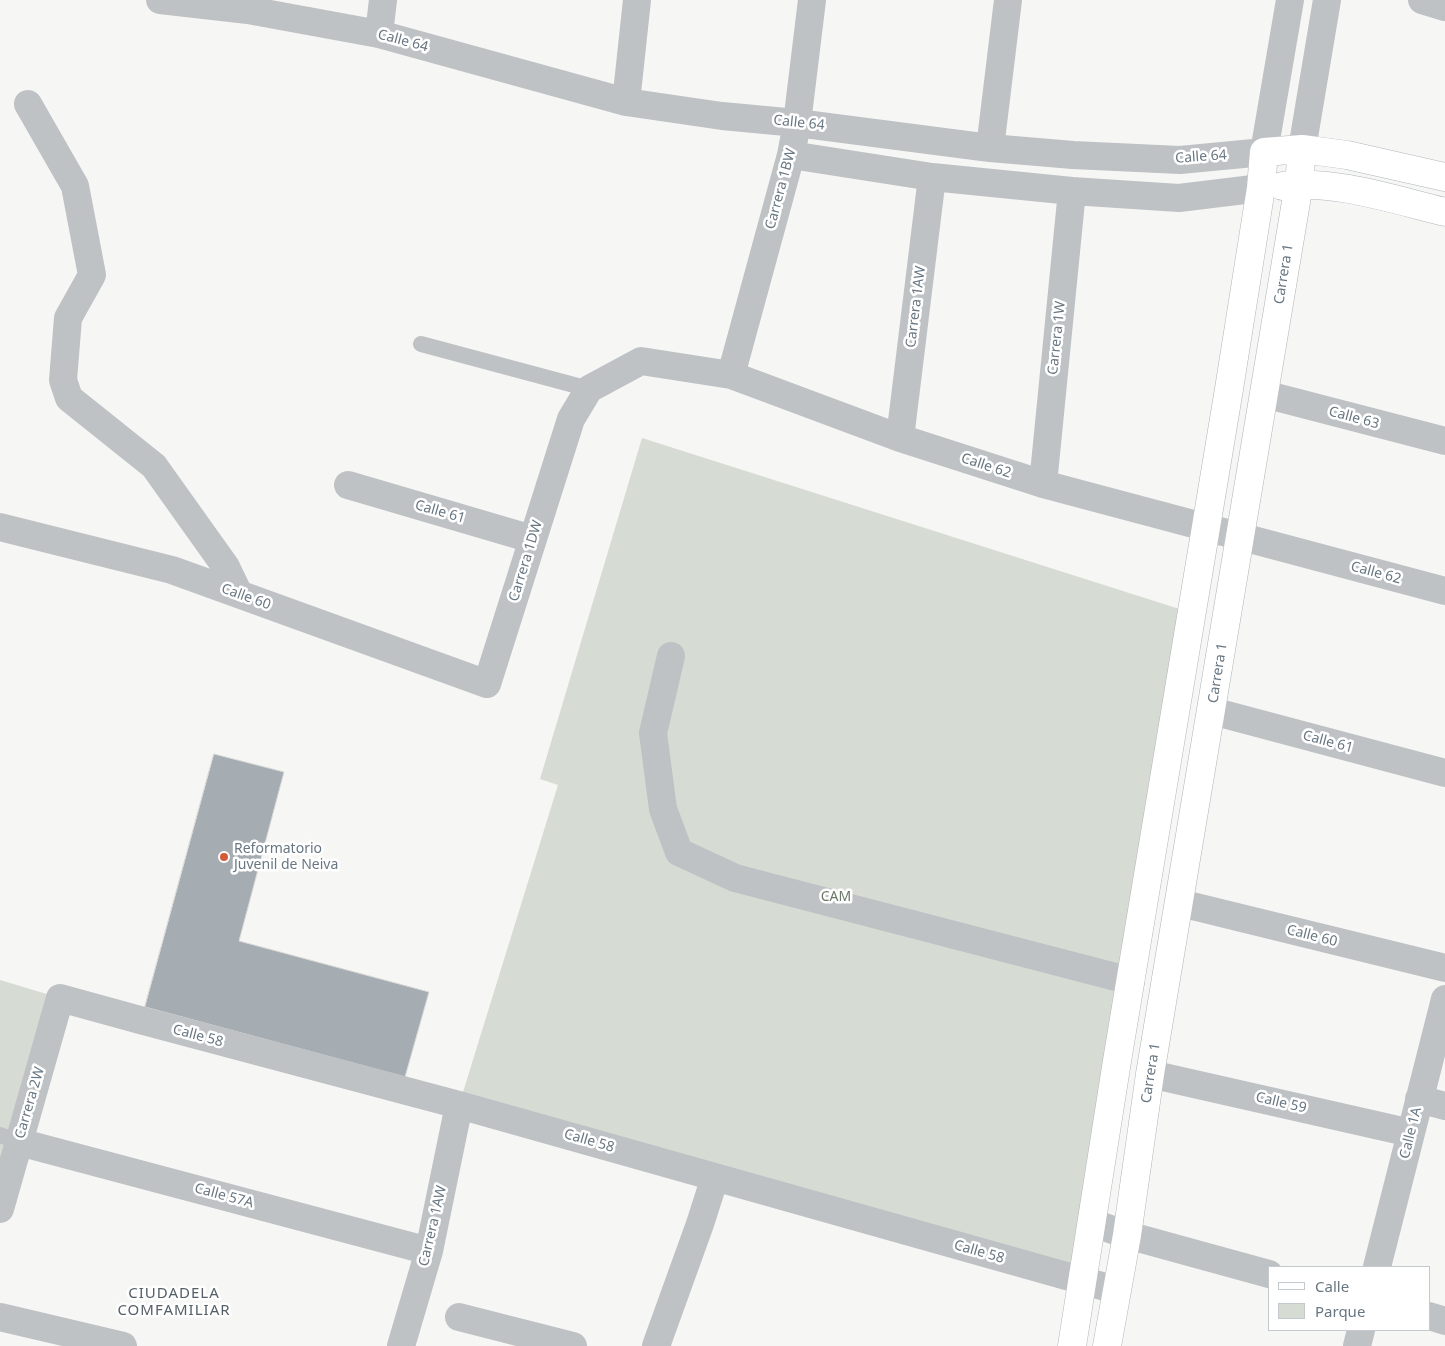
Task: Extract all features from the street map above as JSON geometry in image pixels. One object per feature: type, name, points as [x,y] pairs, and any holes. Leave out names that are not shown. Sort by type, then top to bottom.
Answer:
[{"type":"main road","name":"Calle 64","points":[[1264,152],[1302,149],[1347,155],[1445,178]]},
{"type":"main road","name":"Carrera 1","points":[[1107,1346],[1127,1235],[1150,1074],[1299,184],[1302,149]]},
{"type":"main road","points":[[1072,1346],[1084,1282],[1131,980],[1261,188],[1264,152]]},
{"type":"main road","points":[[1261,188],[1299,184],[1340,188],[1445,212]]},
{"type":"street","name":"Calle 64","points":[[160,0],[249,5],[379,34],[626,102],[722,116],[798,123],[990,148],[1073,155],[1180,160],[1264,152]]},
{"type":"street","points":[[379,34],[383,0]]},
{"type":"street","points":[[626,102],[637,0]]},
{"type":"street","name":"Carrera 1BW","points":[[731,375],[798,123],[812,0]]},
{"type":"street","points":[[990,148],[1008,0]]},
{"type":"street","points":[[1264,152],[1290,0]]},
{"type":"street","name":"Carrera 1","points":[[1302,149],[1327,0]]},
{"type":"street","points":[[1422,0],[1445,7]]},
{"type":"street","points":[[28,104],[75,186],[92,275],[68,318],[64,380],[69,398],[154,466],[226,567],[239,594]]},
{"type":"street","points":[[791,155],[932,177],[1072,192],[1179,198],[1261,188]]},
{"type":"street","name":"Carrera 1AW","points":[[900,438],[932,177]]},
{"type":"street","name":"Carrera 1W","points":[[1043,484],[1072,192]]},
{"type":"street","name":"Calle 62","points":[[589,389],[641,361],[731,375],[900,438],[1043,484],[1445,591]]},
{"type":"street","name":"Carrera 1DW","points":[[488,684],[564,438],[571,419],[589,389]]},
{"type":"street","name":"Calle 63","points":[[1264,394],[1445,441]]},
{"type":"street","name":"Calle 61","points":[[348,486],[532,539]]},
{"type":"street","name":"Calle 60","points":[[0,527],[172,570],[488,684]]},
{"type":"street","points":[[671,656],[653,733],[663,809],[679,852],[735,878],[1131,980]]},
{"type":"street","name":"Calle 61","points":[[1212,711],[1445,773]]},
{"type":"street","name":"Calle 60","points":[[1180,903],[1445,968]]},
{"type":"street","name":"Calle 58","points":[[60,998],[460,1105],[1116,1290]]},
{"type":"street","name":"Carrera 2W","points":[[0,1209],[9,1138],[60,998]]},
{"type":"street","name":"Calle 1A","points":[[1377,1266],[1411,1133],[1432,1103],[1445,1000]]},
{"type":"street","name":"Calle 59","points":[[1150,1074],[1411,1133]]},
{"type":"street","name":"Carrera 1AW","points":[[401,1346],[429,1251],[460,1105]]},
{"type":"street","name":"Calle 57A","points":[[9,1138],[429,1251]]},
{"type":"street","points":[[656,1346],[715,1177]]},
{"type":"street","points":[[1093,1224],[1268,1274]]},
{"type":"street","points":[[1430,1316],[1445,1321]]},
{"type":"street","points":[[0,1317],[123,1346]]},
{"type":"street","points":[[460,1317],[573,1346]]},
{"type":"street","points":[[1357,1346],[1361,1331]]},
{"type":"lane","points":[[421,344],[589,389]]},
{"type":"green space","name":"CAM","points":[[642,438],[1192,613],[1071,1277],[459,1105],[558,785],[540,779]]},
{"type":"green space","points":[[0,980],[60,998],[0,1211]]},
{"type":"building","name":"Reformatorio Juvenil de Neiva","points":[[214,754],[284,772],[239,941],[429,992],[405,1077],[145,1007]]},
{"type":"place","name":"Reformatorio Juvenil de Neiva","points":[[224,857]]},
{"type":"district","name":"CIUDADELA COMFAMILIAR","points":[[174,1302]]}]
